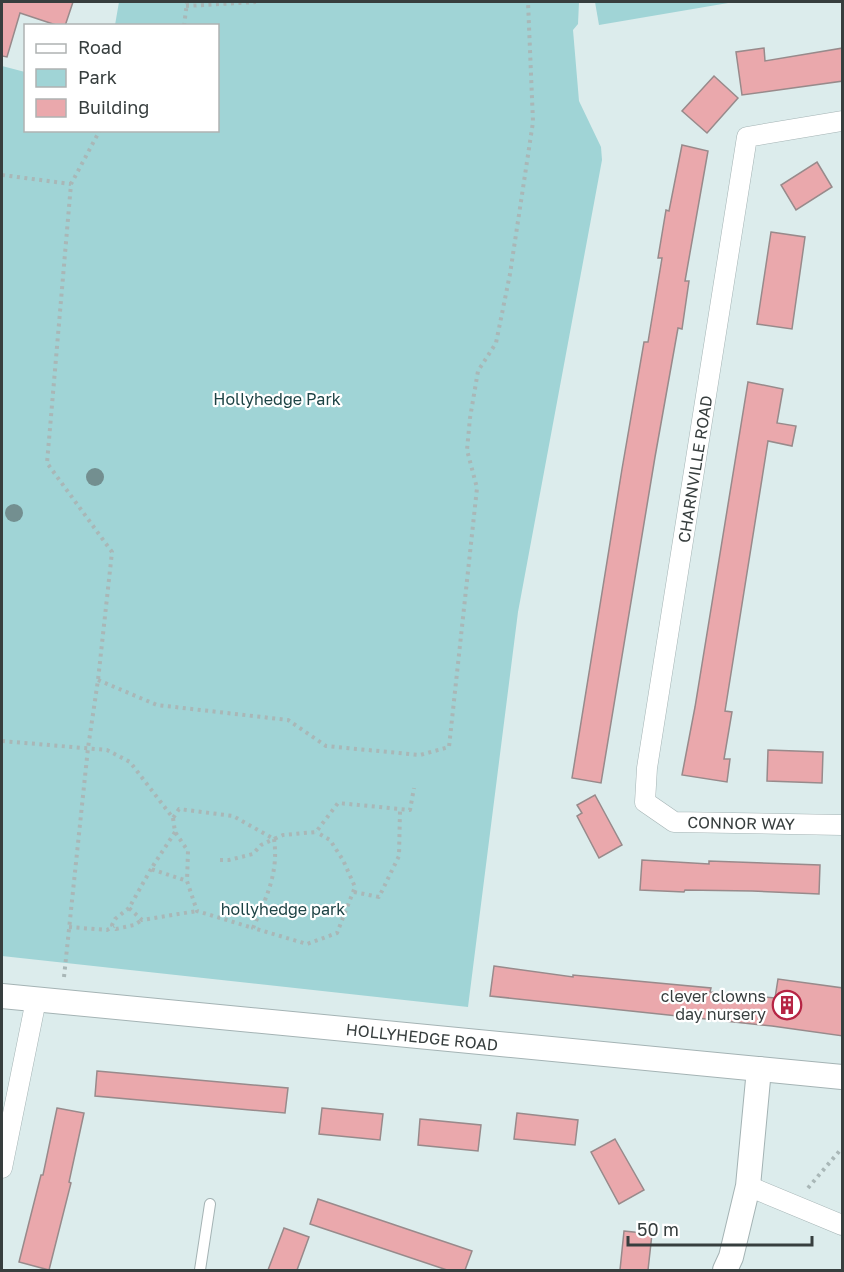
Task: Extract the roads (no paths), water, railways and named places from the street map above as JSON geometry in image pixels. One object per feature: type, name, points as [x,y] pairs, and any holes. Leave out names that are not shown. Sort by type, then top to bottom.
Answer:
[{"type":"street","name":"CHARNVILLE ROAD","points":[[645,802],[647,768],[747,137],[843,121]]},
{"type":"street","name":"CONNOR WAY","points":[[645,802],[674,822],[843,825]]},
{"type":"street","name":"HOLLYHEDGE ROAD","points":[[2,996],[843,1077]]},
{"type":"street","points":[[2,1168],[36,1000]]},
{"type":"street","points":[[725,1270],[731,1257],[748,1186],[759,1069]]},
{"type":"street","points":[[748,1186],[843,1225]]},
{"type":"lane","points":[[200,1270],[210,1204]]},
{"type":"place","name":"clever clowns day nursery","points":[[787,1005]]},
{"type":"park label","name":"Hollyhedge Park","points":[[277,399]]},
{"type":"park label","name":"hollyhedge park","points":[[283,909]]}]
